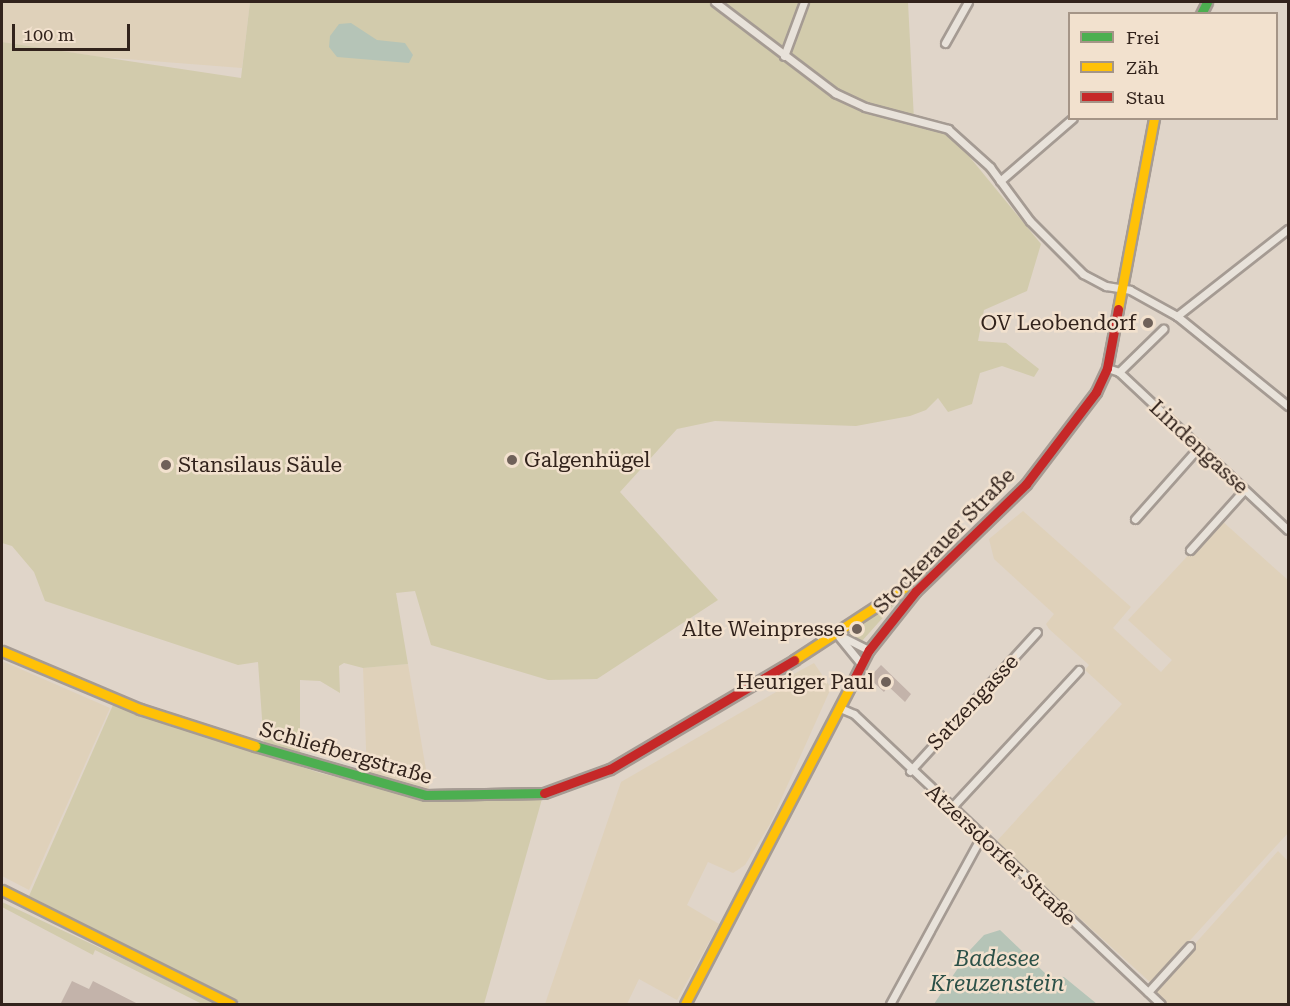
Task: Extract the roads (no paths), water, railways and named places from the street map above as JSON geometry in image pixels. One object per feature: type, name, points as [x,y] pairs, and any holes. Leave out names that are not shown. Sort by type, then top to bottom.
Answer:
[{"type":"street","points":[[715,2],[784,56],[849,101],[948,129],[1000,181],[1068,261],[1096,282],[1122,288],[1177,316],[1288,406]]},
{"type":"street","points":[[784,56],[804,2]]},
{"type":"street","points":[[945,43],[968,2]]},
{"type":"street","points":[[1000,181],[1071,120]]},
{"type":"street","name":"Stockerauer Straße","points":[[685,1005],[869,651],[916,591],[1045,462],[1076,422],[1107,368],[1154,120]]},
{"type":"street","points":[[1177,316],[1288,229]]},
{"type":"street","points":[[1119,372],[1163,329]]},
{"type":"street","name":"Lindengasse","points":[[1107,368],[1119,372],[1288,530]]},
{"type":"street","points":[[1135,519],[1198,448]]},
{"type":"street","points":[[1190,550],[1244,490]]},
{"type":"street","name":"Schliefbergstraße","points":[[2,651],[140,709],[320,767],[426,795],[520,797],[556,791],[610,769],[836,633],[904,588]]},
{"type":"street","name":"Satzengasse","points":[[910,771],[1037,632]]},
{"type":"street","points":[[836,633],[869,651]]},
{"type":"street","points":[[836,633],[862,664]]},
{"type":"street","points":[[951,808],[1079,670]]},
{"type":"street","name":"Atzersdorfer Straße","points":[[840,708],[854,714],[910,771],[982,835],[1161,1005]]},
{"type":"street","points":[[890,1005],[982,835]]},
{"type":"street","points":[[2,890],[231,1005]]},
{"type":"street","points":[[1148,992],[1190,946]]},
{"type":"water","points":[[351,23],[377,40],[405,43],[413,55],[409,63],[337,57],[329,47],[330,36],[339,24]]},
{"type":"water","name":"Badesee Kreuzenstein","points":[[1000,930],[1048,976],[1064,977],[1097,1004],[934,1004],[970,950],[984,935]]},
{"type":"place","name":"OV Leobendorf","points":[[1148,323]]},
{"type":"place","name":"Galgenhügel","points":[[512,460]]},
{"type":"place","name":"Stansilaus Säule","points":[[166,465]]},
{"type":"place","name":"Alte Weinpresse","points":[[857,629]]},
{"type":"place","name":"Heuriger Paul","points":[[886,682]]}]
